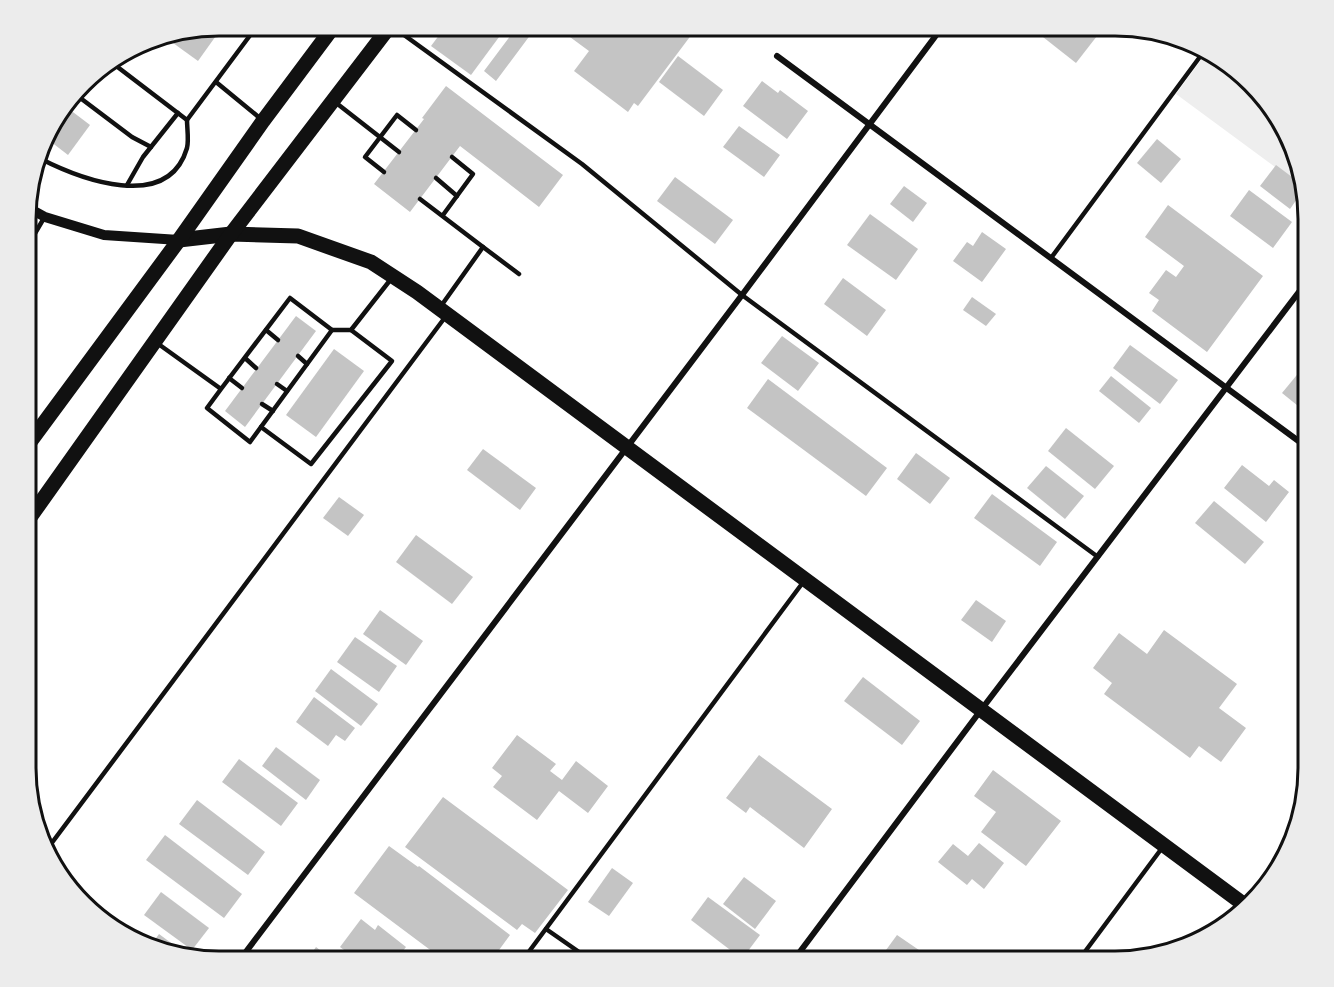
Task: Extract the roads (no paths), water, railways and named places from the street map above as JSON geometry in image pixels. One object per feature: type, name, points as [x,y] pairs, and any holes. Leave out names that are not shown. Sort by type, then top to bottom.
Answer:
[{"type":"main road","points":[[36,434],[327,36]]},
{"type":"main road","points":[[36,510],[231,234],[383,36]]},
{"type":"main road","points":[[179,240],[231,234],[298,236],[371,262],[443,311],[1240,902]]},
{"type":"street","points":[[247,951],[936,36]]},
{"type":"street","points":[[777,56],[1298,441]]},
{"type":"street","points":[[37,212],[104,235],[179,240]]},
{"type":"street","points":[[800,951],[1298,292]]},
{"type":"lane","points":[[46,161],[62,170],[108,184],[143,186],[160,181],[177,168],[188,146],[187,120],[250,36]]},
{"type":"lane","points":[[405,36],[582,164],[742,295],[1098,556]]},
{"type":"lane","points":[[1051,258],[1199,58]]},
{"type":"lane","points":[[117,67],[187,120]]},
{"type":"lane","points":[[216,82],[263,121]]},
{"type":"lane","points":[[81,98],[132,137],[151,147]]},
{"type":"lane","points":[[333,100],[399,152]]},
{"type":"lane","points":[[127,185],[143,157],[178,113]]},
{"type":"lane","points":[[384,172],[365,157],[397,115],[416,129]]},
{"type":"lane","points":[[443,216],[473,174],[452,157]]},
{"type":"lane","points":[[436,178],[457,196]]},
{"type":"lane","points":[[420,199],[519,274]]},
{"type":"lane","points":[[36,232],[45,217]]},
{"type":"lane","points":[[52,842],[443,311],[483,247]]},
{"type":"lane","points":[[351,330],[393,277]]},
{"type":"lane","points":[[261,427],[311,464],[392,361],[351,330],[332,330],[290,298],[207,408],[250,442],[332,330]]},
{"type":"lane","points":[[266,330],[278,340]]},
{"type":"lane","points":[[155,342],[221,389]]},
{"type":"lane","points":[[298,356],[307,364]]},
{"type":"lane","points":[[244,358],[256,368]]},
{"type":"lane","points":[[229,378],[242,388]]},
{"type":"lane","points":[[277,384],[287,391]]},
{"type":"lane","points":[[262,404],[273,411]]},
{"type":"lane","points":[[530,951],[805,578]]},
{"type":"lane","points":[[1086,951],[1164,846]]},
{"type":"lane","points":[[546,929],[578,951]]}]
